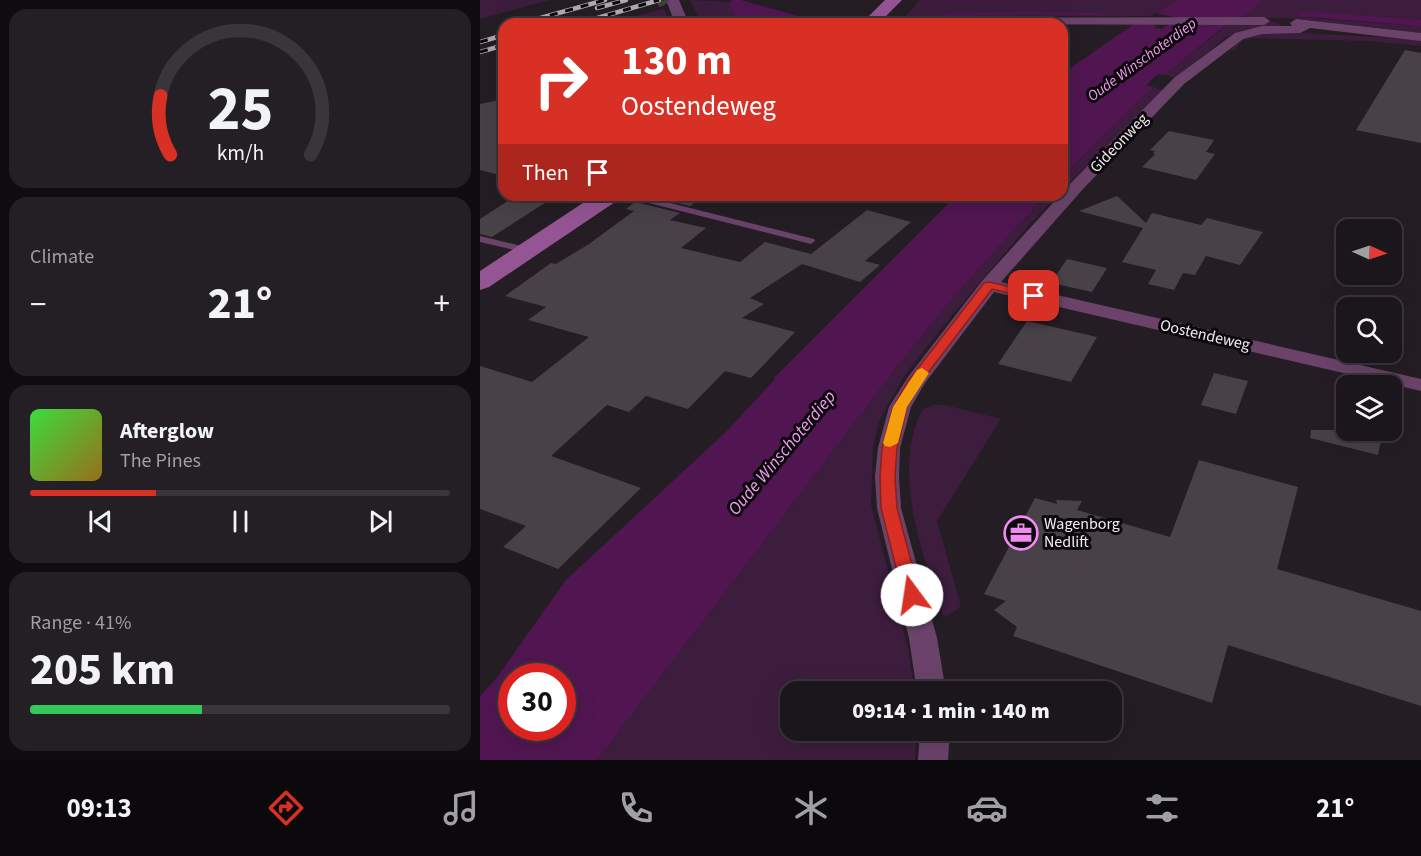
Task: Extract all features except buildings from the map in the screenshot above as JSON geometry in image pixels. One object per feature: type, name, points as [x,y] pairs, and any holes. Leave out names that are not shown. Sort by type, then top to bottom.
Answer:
[{"type":"main road","points":[[874,18],[894,0]]},
{"type":"main road","points":[[480,282],[601,201]]},
{"type":"street","points":[[673,18],[670,3],[679,18]]},
{"type":"street","points":[[1068,21],[1280,21],[1309,24]]},
{"type":"street","name":"Gideonweg","points":[[1068,196],[1179,81],[1239,36],[1262,30],[1300,29],[1309,24],[1421,37]]},
{"type":"street","name":"Gideonweg","points":[[930,681],[923,638],[889,508],[887,477],[889,448],[900,407],[915,381],[989,285],[1064,201]]},
{"type":"street","name":"Oostendeweg","points":[[989,285],[1421,385]]},
{"type":"street","points":[[933,760],[934,741]]},
{"type":"lane","points":[[652,201],[811,241]]},
{"type":"lane","points":[[480,239],[527,250]]},
{"type":"shaded area","points":[[480,0],[549,0],[480,19]]},
{"type":"shaded area","points":[[690,0],[729,2],[736,18],[699,18]]},
{"type":"shaded area","points":[[920,0],[1179,0],[1150,16],[905,17]]},
{"type":"shaded area","points":[[1260,0],[1421,0],[1421,20],[1297,17],[1421,26],[1421,33],[1286,18],[1236,18],[1261,4],[1257,2]]},
{"type":"shaded area","points":[[664,9],[668,18],[638,18],[636,16]]},
{"type":"shaded area","points":[[1231,22],[1275,22],[1282,25],[1246,30],[1226,37],[1176,78],[1165,75]]},
{"type":"shaded area","points":[[1278,32],[1421,39],[1421,46],[1368,41],[1252,38],[1243,40],[1234,50],[1229,46],[1243,36]]},
{"type":"shaded area","points":[[1153,87],[1163,90],[1068,185],[1068,171]]},
{"type":"shaded area","points":[[1040,201],[1052,201],[953,314],[904,376],[880,419],[873,446],[871,505],[908,649],[913,681],[780,681],[780,741],[916,741],[915,760],[597,760],[909,351],[954,296]]},
{"type":"shaded area","points":[[934,405],[945,405],[1001,419],[937,521],[961,607],[944,617],[919,541],[910,485],[909,458],[914,432],[923,409]]},
{"type":"water","points":[[740,0],[799,18],[736,18],[729,2]]},
{"type":"water","name":"Oude Winschoterdiep","points":[[1179,0],[1260,0],[1258,2],[1262,3],[1222,28],[1165,75],[1158,74],[1146,85],[1153,87],[1068,171],[1068,70],[1137,22],[1149,22],[1156,26],[1155,28],[1162,29],[1178,18],[1156,13]]},
{"type":"water","points":[[1308,12],[1421,20],[1421,26],[1296,16]]},
{"type":"water","name":"Oude Winschoterdiep","points":[[951,201],[1040,201],[954,296],[909,351],[597,760],[480,760],[480,696],[498,676],[498,741],[576,741],[576,663],[507,663],[566,580],[727,431],[774,378]]},
{"type":"waterway","points":[[941,15],[1100,14]]},
{"type":"tunnel","points":[[664,0],[666,4]]},
{"type":"railway","points":[[540,18],[605,0]]},
{"type":"railway","points":[[597,8],[626,0]]},
{"type":"railway","points":[[598,18],[659,0]]},
{"type":"railway","points":[[480,42],[498,37]]},
{"type":"railway","points":[[480,52],[498,47]]},
{"type":"slow traffic","points":[[890,443],[900,407],[922,373]]},
{"type":"place","name":"Wagenborg Nedlift","points":[[1021,533]]},
{"type":"route","points":[[912,595],[889,508],[887,477],[889,448],[900,407],[915,381],[989,285],[1034,296]]}]
